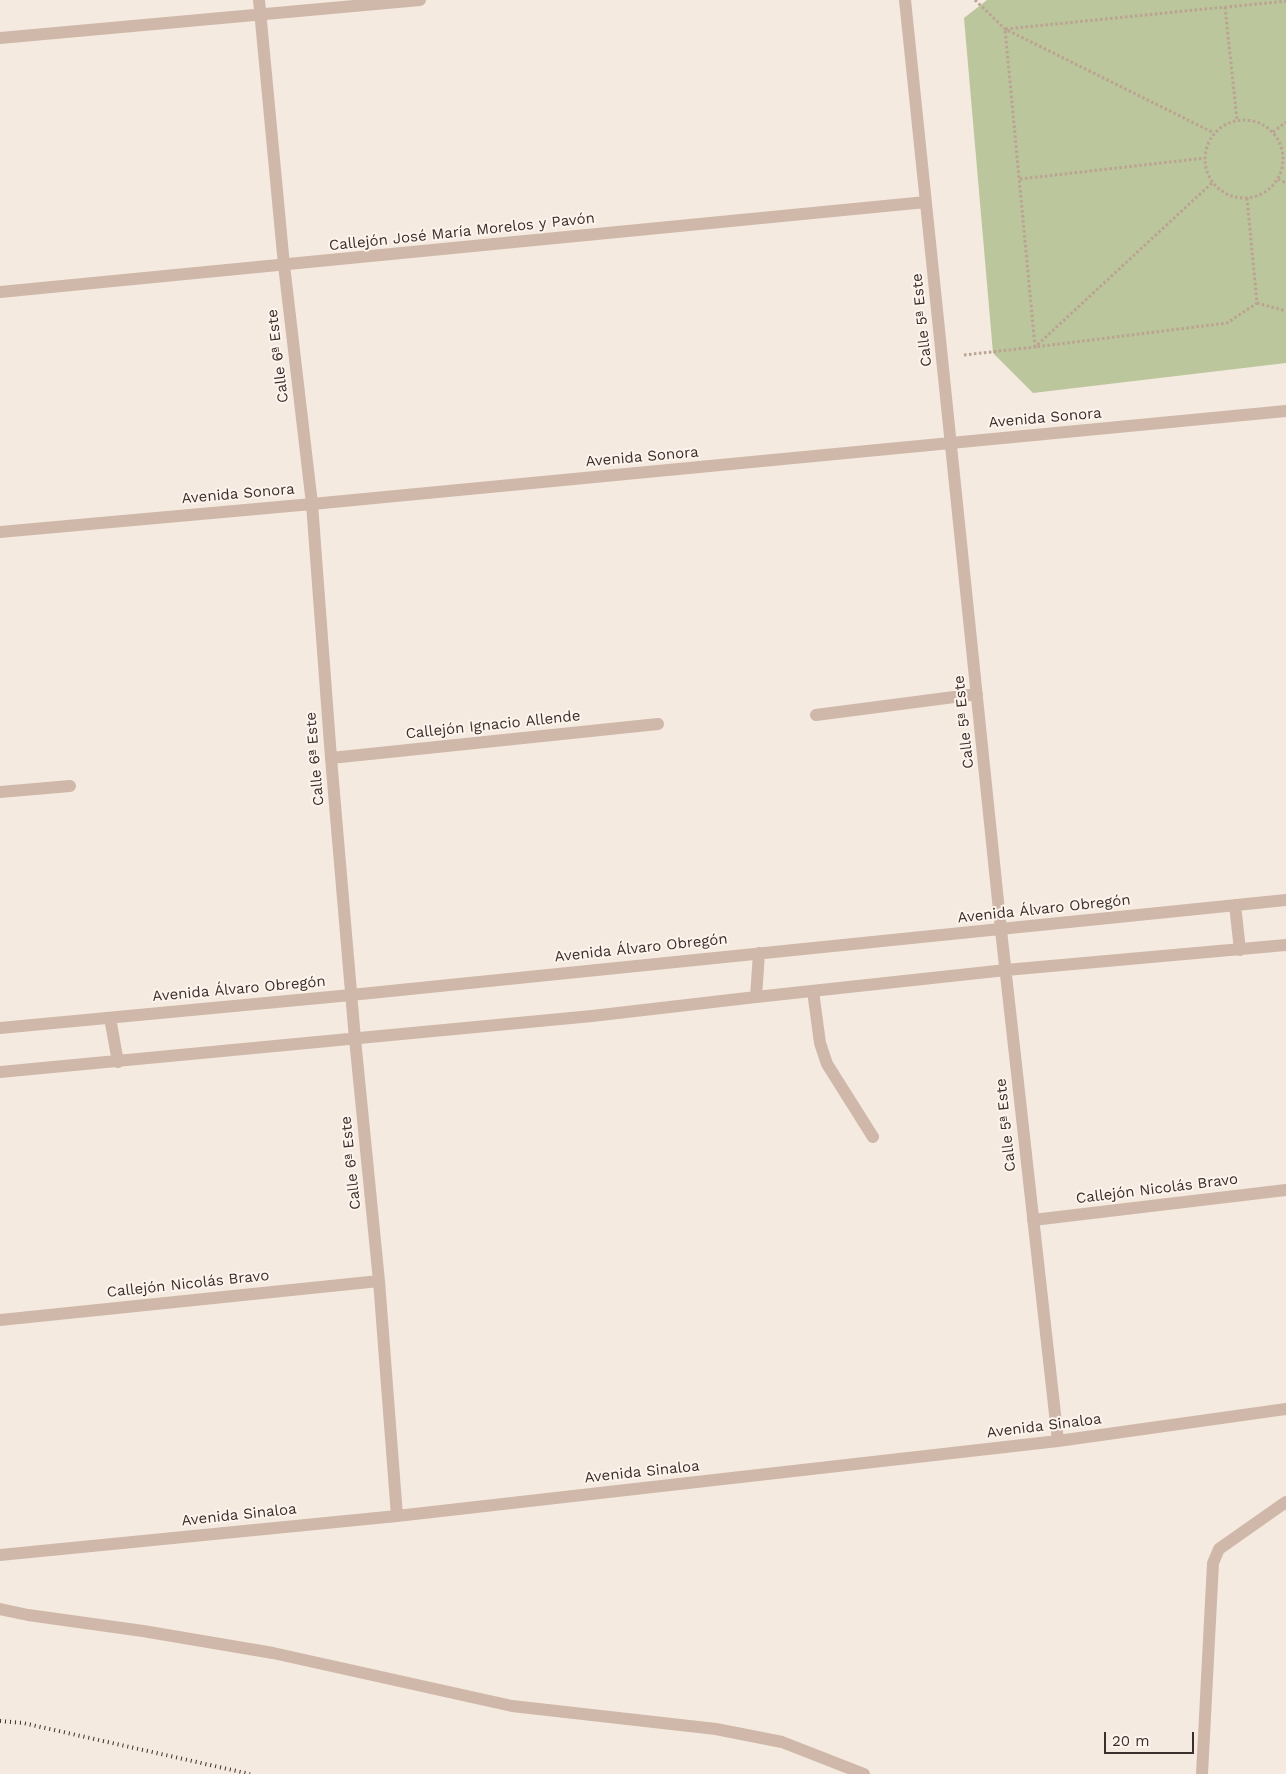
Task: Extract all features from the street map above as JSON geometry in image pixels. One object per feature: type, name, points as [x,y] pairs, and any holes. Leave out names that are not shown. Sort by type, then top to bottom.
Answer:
[{"type":"street","name":"Calle 6ª Este","points":[[259,0],[284,265],[312,504],[331,758],[355,1039],[379,1281],[397,1516]]},
{"type":"street","points":[[0,38],[420,0]]},
{"type":"street","name":"Calle 5ª Este","points":[[905,0],[1001,930],[1058,1441]]},
{"type":"street","name":"Callejón José María Morelos y Pavón","points":[[0,292],[926,202]]},
{"type":"street","name":"Avenida Sonora","points":[[0,532],[1286,412]]},
{"type":"street","points":[[816,715],[977,694]]},
{"type":"street","name":"Callejón Ignacio Allende","points":[[331,758],[658,724]]},
{"type":"street","points":[[0,792],[70,786]]},
{"type":"street","name":"Avenida Álvaro Obregón","points":[[0,1028],[351,995],[1286,900]]},
{"type":"street","points":[[1235,905],[1240,950]]},
{"type":"street","points":[[0,1072],[592,1016],[1006,970],[1286,945]]},
{"type":"street","points":[[756,997],[759,953]]},
{"type":"street","points":[[813,991],[820,1043],[827,1064],[873,1137]]},
{"type":"street","points":[[110,1018],[118,1062]]},
{"type":"street","name":"Callejón Nicolás Bravo","points":[[1033,1220],[1286,1190]]},
{"type":"street","name":"Callejón Nicolás Bravo","points":[[0,1320],[379,1281]]},
{"type":"street","name":"Avenida Sinaloa","points":[[0,1555],[397,1516],[1058,1441],[1286,1409]]},
{"type":"street","points":[[1202,1774],[1213,1563],[1218,1549],[1286,1502]]},
{"type":"street","points":[[0,1609],[273,1653],[512,1706],[716,1729],[782,1742],[864,1774]]},
{"type":"path","points":[[975,0],[1006,29],[1214,133]]},
{"type":"path","points":[[1006,29],[1286,1]]},
{"type":"path","points":[[1225,7],[1237,120]]},
{"type":"path","points":[[1006,29],[1035,347]]},
{"type":"path","points":[[1237,120],[1250,120],[1263,124],[1273,132],[1285,155],[1278,179],[1270,189],[1259,196],[1247,198],[1234,197],[1222,192],[1206,171],[1204,158],[1207,145],[1214,133],[1224,125],[1237,120]]},
{"type":"path","points":[[1273,132],[1286,122]]},
{"type":"path","points":[[1020,179],[1204,158]]},
{"type":"path","points":[[1278,179],[1286,183]]},
{"type":"path","points":[[1035,347],[1213,182]]},
{"type":"path","points":[[1247,198],[1257,303]]},
{"type":"path","points":[[942,358],[1227,323],[1257,303],[1286,311]]},
{"type":"green space","points":[[987,0],[1286,0],[1286,363],[1033,393],[993,353],[964,18]]},
{"type":"railway","points":[[0,1721],[23,1723],[250,1774]]}]
